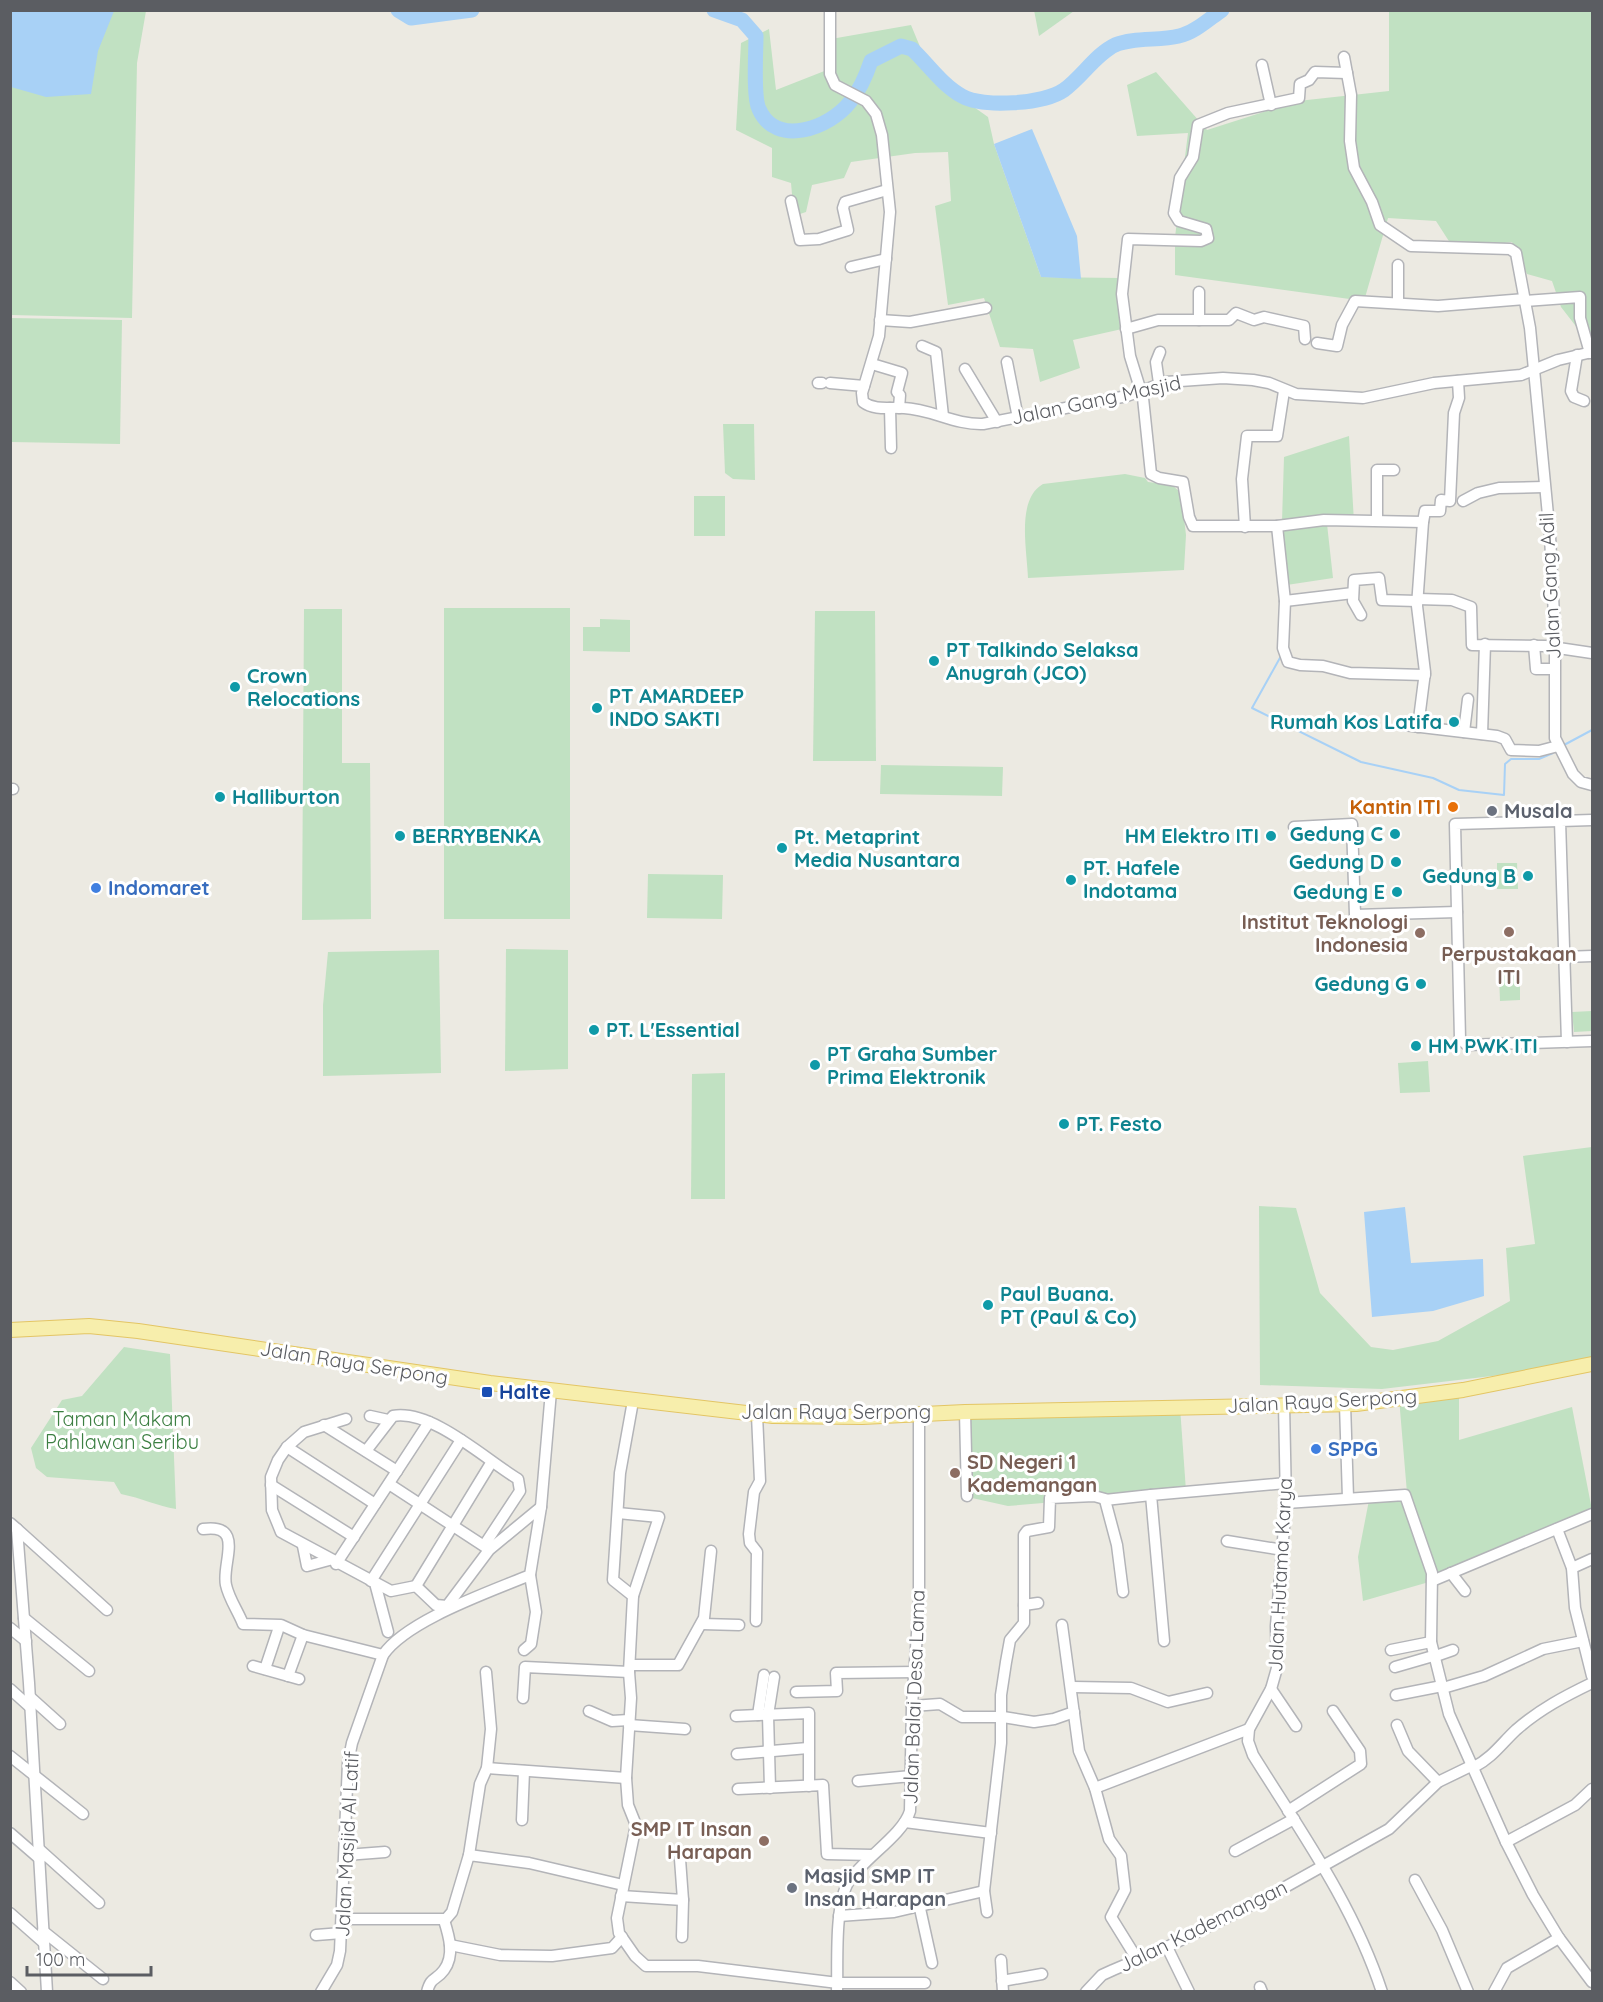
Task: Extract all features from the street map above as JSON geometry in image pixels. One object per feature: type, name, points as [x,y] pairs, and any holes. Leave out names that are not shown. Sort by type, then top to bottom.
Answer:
[{"type":"main road","name":"Jalan Raya Serpong","points":[[10,1330],[89,1326],[138,1331],[551,1391],[757,1415],[862,1417],[919,1413],[1383,1402],[1453,1392],[1593,1364]]},
{"type":"street","points":[[823,383],[864,386],[872,364],[880,320],[890,216],[882,135],[876,114],[866,101],[835,85],[830,74],[830,10]]},
{"type":"street","points":[[1344,57],[1347,73],[1315,72],[1309,80],[1300,84],[1299,99],[1228,113],[1196,127],[1193,157],[1180,178],[1174,213],[1179,221],[1206,229],[1208,238],[1201,241],[1128,239],[1122,286],[1132,366],[1142,392],[1152,476],[1183,482],[1189,517],[1193,526],[1245,527],[1324,520],[1423,522]]},
{"type":"street","points":[[1262,65],[1271,105]]},
{"type":"street","name":"Jalan Gang Adil","points":[[1347,73],[1354,168],[1372,202],[1379,223],[1411,246],[1513,250],[1517,258],[1530,328],[1532,371],[1550,536],[1555,648],[1554,732],[1559,749],[1575,776],[1583,783],[1593,785]]},
{"type":"street","points":[[791,201],[800,240],[812,240],[848,230],[843,207],[845,202],[886,190]]},
{"type":"street","points":[[850,267],[886,258]]},
{"type":"street","points":[[1398,265],[1398,303]]},
{"type":"street","points":[[1199,292],[1199,320]]},
{"type":"street","points":[[1317,343],[1338,346],[1342,325],[1350,315],[1354,301],[1445,306],[1580,297],[1580,318],[1591,353]]},
{"type":"street","points":[[880,320],[910,322],[986,308]]},
{"type":"street","points":[[1126,328],[1158,320],[1229,320],[1236,313],[1254,320],[1265,318],[1305,326],[1305,339]]},
{"type":"street","points":[[922,346],[936,352],[937,378],[943,416]]},
{"type":"street","points":[[1159,383],[1156,362],[1160,352]]},
{"type":"street","name":"Jalan Gang Masjid","points":[[864,386],[862,396],[864,403],[872,407],[943,416],[975,424],[1018,418],[1142,392],[1159,383],[1237,378],[1266,382],[1284,391],[1300,394],[1363,398],[1425,384],[1507,377],[1577,355],[1591,353]]},
{"type":"street","points":[[1577,355],[1571,391],[1574,397],[1584,401]]},
{"type":"street","points":[[1007,362],[1018,418]]},
{"type":"street","points":[[872,364],[902,373],[897,392],[900,395],[894,408],[891,448]]},
{"type":"street","points":[[965,369],[978,386],[997,422]]},
{"type":"street","points":[[1418,727],[1425,675],[1417,600],[1423,522],[1425,511],[1440,510],[1442,500],[1450,501],[1454,413],[1459,398],[1458,381]]},
{"type":"street","points":[[1245,527],[1242,479],[1247,436],[1277,436],[1284,391]]},
{"type":"street","points":[[1377,520],[1377,470],[1394,470]]},
{"type":"street","points":[[1463,501],[1478,493],[1499,488],[1544,487]]},
{"type":"street","points":[[1277,525],[1285,601],[1283,648],[1289,662],[1323,666],[1350,673],[1425,675]]},
{"type":"street","points":[[1361,615],[1354,603],[1352,580],[1378,577],[1382,600],[1452,600],[1470,606],[1473,612],[1472,645],[1534,645],[1593,653]]},
{"type":"street","points":[[1285,601],[1353,593]]},
{"type":"street","points":[[1482,734],[1485,644]]},
{"type":"street","points":[[1534,645],[1536,669],[1554,669]]},
{"type":"street","points":[[1464,732],[1468,699]]},
{"type":"street","points":[[1404,726],[1503,738],[1511,750],[1559,749]]},
{"type":"street","points":[[1593,820],[1455,823],[1459,1034],[1463,1043],[1593,1041]]},
{"type":"street","points":[[1560,821],[1567,1042]]},
{"type":"street","points":[[1294,827],[1352,825],[1355,915],[1456,912]]},
{"type":"street","points":[[1564,957],[1593,956]]},
{"type":"street","points":[[524,1650],[531,1644],[536,1612],[530,1575],[541,1507],[551,1391]]},
{"type":"street","points":[[633,1401],[620,1473],[613,1580],[633,1596]]},
{"type":"street","name":"Jalan Hutama Karya","points":[[1249,1729],[1271,1689],[1277,1668],[1276,1626],[1286,1503],[1284,1404]]},
{"type":"street","points":[[1345,1404],[1348,1498]]},
{"type":"street","points":[[965,1412],[967,1496]]},
{"type":"street","name":"Jalan Balai Desa Lama","points":[[837,1987],[839,1916],[843,1892],[872,1855],[904,1822],[909,1811],[912,1706],[919,1604],[919,1413]]},
{"type":"street","points":[[366,1451],[388,1420],[399,1415],[429,1422],[461,1440],[520,1481],[521,1488],[487,1547],[447,1606],[436,1605],[416,1586]]},
{"type":"street","points":[[756,1621],[757,1552],[750,1543],[749,1534],[752,1501],[760,1477],[757,1415]]},
{"type":"street","points":[[370,1416],[388,1420]]},
{"type":"street","points":[[346,1419],[304,1432],[287,1448],[274,1468],[271,1485],[272,1510],[280,1530],[303,1546],[394,1592],[416,1586],[491,1463]]},
{"type":"street","points":[[333,1562],[354,1537],[429,1422]]},
{"type":"street","points":[[324,1425],[397,1471]]},
{"type":"street","points":[[388,1632],[373,1582],[461,1440]]},
{"type":"street","points":[[287,1448],[375,1504]]},
{"type":"street","points":[[987,1912],[984,1891],[1003,1717],[1001,1695],[1010,1640],[1024,1623],[1024,1534],[1027,1531],[1049,1527],[1050,1498],[1094,1496],[1105,1499],[1286,1483]]},
{"type":"street","points":[[389,1484],[487,1547]]},
{"type":"street","points":[[271,1485],[354,1537]]},
{"type":"street","points":[[1151,1495],[1164,1641]]},
{"type":"street","points":[[1286,1503],[1405,1496],[1432,1581],[1433,1656],[1457,1735],[1474,1766],[1506,1842],[1559,1938],[1593,1982]]},
{"type":"street","points":[[1105,1499],[1119,1555],[1123,1592]]},
{"type":"street","points":[[487,1547],[541,1507]]},
{"type":"street","points":[[618,1513],[659,1517],[633,1596],[626,1778],[628,1805],[636,1825],[617,1918],[622,1937],[635,1956],[648,1966],[698,1966],[837,1987],[925,1983]]},
{"type":"street","points":[[1432,1581],[1593,1514]]},
{"type":"street","points":[[14,1526],[26,1641],[47,1992]]},
{"type":"street","points":[[14,1526],[107,1610]]},
{"type":"street","points":[[204,1529],[214,1527],[222,1530],[226,1538],[230,1556],[225,1568],[226,1585],[243,1624],[281,1625],[303,1635],[383,1655]]},
{"type":"street","points":[[1557,1529],[1572,1568],[1575,1608],[1593,1676]]},
{"type":"street","points":[[1227,1541],[1283,1550]]},
{"type":"street","points":[[523,1698],[524,1668],[629,1669],[677,1666],[702,1624],[711,1551]]},
{"type":"street","points":[[1572,1568],[1593,1559]]},
{"type":"street","points":[[10,1568],[21,1576]]},
{"type":"street","points":[[1451,1573],[1465,1591]]},
{"type":"street","name":"Jalan Masjid Al Latif","points":[[321,1992],[337,1965],[344,1919],[347,1782],[351,1749],[383,1655],[391,1643],[435,1617],[530,1575]]},
{"type":"street","points":[[1024,1605],[1038,1604]]},
{"type":"street","points":[[24,1618],[89,1671]]},
{"type":"street","points":[[702,1624],[739,1625]]},
{"type":"street","points":[[1062,1625],[1082,1761],[1095,1788],[1109,1839],[1122,1856],[1125,1890],[1112,1911],[1111,1917],[1137,1959]]},
{"type":"street","points":[[10,1628],[26,1641]]},
{"type":"street","points":[[265,1669],[278,1630]]},
{"type":"street","points":[[253,1666],[293,1677],[303,1635]]},
{"type":"street","points":[[1391,1650],[1431,1641]]},
{"type":"street","points":[[1396,1695],[1442,1687],[1484,1676],[1543,1649],[1583,1641]]},
{"type":"street","points":[[1395,1666],[1453,1650]]},
{"type":"street","points":[[344,1919],[444,1920],[452,1912],[469,1855],[480,1784],[486,1768],[492,1721],[486,1672]]},
{"type":"street","points":[[796,1692],[837,1691],[836,1673],[916,1672]]},
{"type":"street","points":[[769,1676],[763,1715],[769,1751],[770,1788]]},
{"type":"street","name":"Jalan Kademangan","points":[[1086,1992],[1102,1976],[1167,1947],[1389,1829],[1438,1782],[1492,1756],[1515,1731],[1555,1700],[1593,1683]]},
{"type":"street","points":[[1072,1687],[1131,1688],[1146,1692],[1166,1702],[1207,1693]]},
{"type":"street","points":[[10,1689],[60,1724]]},
{"type":"street","points":[[1271,1689],[1296,1726]]},
{"type":"street","points":[[912,1706],[940,1704],[962,1717],[1003,1717],[1034,1722],[1054,1719],[1074,1712]]},
{"type":"street","points":[[589,1711],[612,1721],[685,1729]]},
{"type":"street","points":[[1235,1851],[1291,1815],[1361,1764],[1360,1751],[1333,1711]]},
{"type":"street","points":[[736,1716],[809,1713],[809,1786]]},
{"type":"street","points":[[1397,1725],[1408,1751],[1438,1782]]},
{"type":"street","points":[[1095,1788],[1249,1729],[1248,1741],[1253,1755],[1324,1865],[1369,1957],[1382,1992]]},
{"type":"street","points":[[737,1754],[808,1748]]},
{"type":"street","points":[[10,1756],[82,1814]]},
{"type":"street","points":[[486,1768],[626,1778]]},
{"type":"street","points":[[522,1820],[524,1771]]},
{"type":"street","points":[[858,1781],[911,1776]]},
{"type":"street","points":[[738,1789],[823,1785],[827,1854],[872,1855]]},
{"type":"street","points":[[1506,1842],[1556,1817],[1575,1805],[1593,1789]]},
{"type":"street","points":[[904,1822],[991,1833]]},
{"type":"street","points":[[10,1833],[40,1854],[99,1903]]},
{"type":"street","points":[[346,1855],[385,1852]]},
{"type":"street","points":[[469,1855],[507,1859],[622,1890],[683,1900]]},
{"type":"street","points":[[680,1859],[683,1900],[682,1937]]},
{"type":"street","points":[[1415,1880],[1442,1930],[1468,1992]]},
{"type":"street","points":[[839,1916],[894,1912],[919,1904],[984,1891]]},
{"type":"street","points":[[919,1904],[932,1963]]},
{"type":"street","points":[[10,1912],[44,1943]]},
{"type":"street","points":[[427,1992],[432,1978],[444,1970],[450,1957],[450,1945],[444,1920]]},
{"type":"street","points":[[43,1931],[102,1979]]},
{"type":"street","points":[[316,1935],[342,1933]]},
{"type":"street","points":[[450,1945],[500,1955],[552,1956],[611,1949],[622,1937]]},
{"type":"street","points":[[1494,1992],[1507,1968],[1559,1938]]},
{"type":"street","points":[[1167,1947],[1190,1992]]},
{"type":"street","points":[[1001,1960],[1002,1986],[1042,1974]]},
{"type":"street","points":[[10,1982],[21,1992]]},
{"type":"green space","points":[[1034,10],[1074,10],[1074,11],[1039,36]]},
{"type":"green space","points":[[11,11],[146,11],[137,63],[132,318],[11,315]]},
{"type":"green space","points":[[1389,11],[1592,11],[1592,347],[1561,307],[1552,281],[1527,274],[1512,242],[1454,249],[1436,221],[1388,218],[1364,301],[1175,275],[1175,237],[1188,133],[1137,136],[1127,85],[1156,72],[1207,130],[1298,101],[1389,91]]},
{"type":"green space","points":[[911,25],[933,78],[988,117],[994,144],[1041,277],[1120,278],[1122,329],[1073,340],[1080,368],[1040,382],[1033,349],[1000,347],[984,298],[948,305],[935,206],[951,201],[948,152],[915,153],[851,162],[844,178],[812,185],[806,212],[794,216],[791,183],[772,177],[772,148],[736,130],[741,43],[769,29],[776,90],[827,70],[831,39]]},
{"type":"green space","points":[[11,318],[122,320],[120,444],[11,442]]},
{"type":"green space","points":[[723,424],[754,424],[755,480],[733,479],[725,473]]},
{"type":"green space","points":[[1349,436],[1354,522],[1327,524],[1333,578],[1280,586],[1284,457]]},
{"type":"green space","points":[[1125,474],[1145,478],[1148,482],[1172,485],[1181,493],[1186,535],[1184,570],[1028,578],[1025,540],[1026,513],[1035,491],[1043,484]]},
{"type":"green space","points":[[694,496],[725,496],[725,536],[694,536]]},
{"type":"green space","points":[[444,608],[570,608],[570,919],[444,919]]},
{"type":"green space","points":[[304,609],[342,609],[342,763],[370,763],[371,919],[302,920]]},
{"type":"green space","points":[[815,611],[875,611],[876,761],[813,761]]},
{"type":"green space","points":[[600,619],[630,620],[630,652],[583,651],[583,627],[600,627]]},
{"type":"green space","points":[[881,765],[1003,767],[1002,796],[880,794]]},
{"type":"green space","points":[[1497,863],[1517,863],[1518,889],[1497,889]]},
{"type":"green space","points":[[648,874],[723,875],[722,919],[647,918]]},
{"type":"green space","points":[[506,949],[568,950],[568,1069],[505,1071]]},
{"type":"green space","points":[[439,950],[441,1073],[323,1076],[323,1005],[328,952]]},
{"type":"green space","points":[[1520,974],[1520,1000],[1500,1001],[1499,975]]},
{"type":"green space","points":[[1592,1011],[1592,1031],[1574,1032],[1572,1012]]},
{"type":"green space","points":[[1428,1061],[1430,1092],[1400,1093],[1398,1063]]},
{"type":"green space","points":[[725,1073],[725,1199],[691,1199],[692,1074]]},
{"type":"green space","points":[[1592,1147],[1592,1358],[1509,1374],[1382,1389],[1260,1385],[1259,1206],[1296,1208],[1320,1293],[1371,1347],[1393,1350],[1438,1341],[1510,1301],[1506,1248],[1535,1244],[1523,1156]]},
{"type":"green space","name":"Taman Makam Pahlawan Seribu","points":[[124,1347],[170,1354],[176,1509],[121,1494],[114,1482],[47,1477],[36,1468],[31,1448],[62,1400],[82,1396]]},
{"type":"green space","points":[[1459,1397],[1459,1440],[1572,1407],[1592,1510],[1429,1582],[1363,1601],[1358,1557],[1370,1495],[1407,1493],[1399,1398]]},
{"type":"green space","points":[[1180,1407],[1186,1491],[1008,1506],[963,1496],[961,1416]]},
{"type":"water","points":[[11,10],[114,11],[98,51],[91,94],[46,97],[11,87]]},
{"type":"water","points":[[1032,129],[1077,236],[1081,279],[1041,277],[994,144]]},
{"type":"water","points":[[1405,1207],[1411,1263],[1483,1259],[1484,1296],[1433,1311],[1372,1317],[1364,1212]]},
{"type":"waterway","points":[[398,10],[411,18],[472,10]]},
{"type":"waterway","points":[[714,10],[742,20],[756,36],[755,85],[759,109],[767,121],[778,128],[790,131],[803,130],[830,120],[857,93],[871,61],[901,46],[912,49],[942,80],[962,96],[984,102],[1013,103],[1043,99],[1064,90],[1102,54],[1115,45],[1185,34],[1222,10]]},
{"type":"waterway","points":[[1281,656],[1252,708],[1361,762],[1433,778],[1459,790],[1504,795],[1505,764],[1511,759],[1539,759],[1553,753]]},
{"type":"waterway","points":[[1564,745],[1592,730]]},
{"type":"place","name":"PT Talkindo Selaksa Anugrah (JCO)","points":[[934,661]]},
{"type":"place","name":"Crown Relocations","points":[[235,687]]},
{"type":"place","name":"PT AMARDEEP INDO SAKTI","points":[[597,708]]},
{"type":"place","name":"Rumah Kos Latifa","points":[[1454,722]]},
{"type":"place","name":"Halliburton","points":[[220,797]]},
{"type":"place","name":"Kantin ITI","points":[[1453,807]]},
{"type":"place","name":"Musala","points":[[1492,811]]},
{"type":"place","name":"Gedung C","points":[[1395,834]]},
{"type":"place","name":"BERRYBENKA","points":[[400,836]]},
{"type":"place","name":"HM Elektro ITI","points":[[1271,836]]},
{"type":"place","name":"Pt. Metaprint Media Nusantara","points":[[782,848]]},
{"type":"place","name":"Gedung D","points":[[1396,862]]},
{"type":"place","name":"Gedung B","points":[[1528,876]]},
{"type":"place","name":"PT. Hafele Indotama","points":[[1071,880]]},
{"type":"place","name":"Indomaret","points":[[96,888]]},
{"type":"place","name":"Gedung E","points":[[1397,892]]},
{"type":"place","name":"Perpustakaan ITI","points":[[1509,932]]},
{"type":"place","name":"Institut Teknologi Indonesia","points":[[1420,933]]},
{"type":"place","name":"Gedung G","points":[[1421,984]]},
{"type":"place","name":"PT. L'Essential","points":[[594,1030]]},
{"type":"place","name":"HM PWK ITI","points":[[1416,1046]]},
{"type":"place","name":"PT Graha Sumber Prima Elektronik","points":[[815,1065]]},
{"type":"place","name":"PT. Festo","points":[[1064,1124]]},
{"type":"place","name":"Paul Buana. PT (Paul & Co)","points":[[988,1305]]},
{"type":"place","name":"Halte","points":[[487,1392]]},
{"type":"place","name":"SPPG","points":[[1316,1449]]},
{"type":"place","name":"SD Negeri 1 Kademangan","points":[[955,1473]]},
{"type":"place","name":"SMP IT Insan Harapan","points":[[764,1841]]},
{"type":"place","name":"Masjid SMP IT Insan Harapan","points":[[792,1888]]}]
